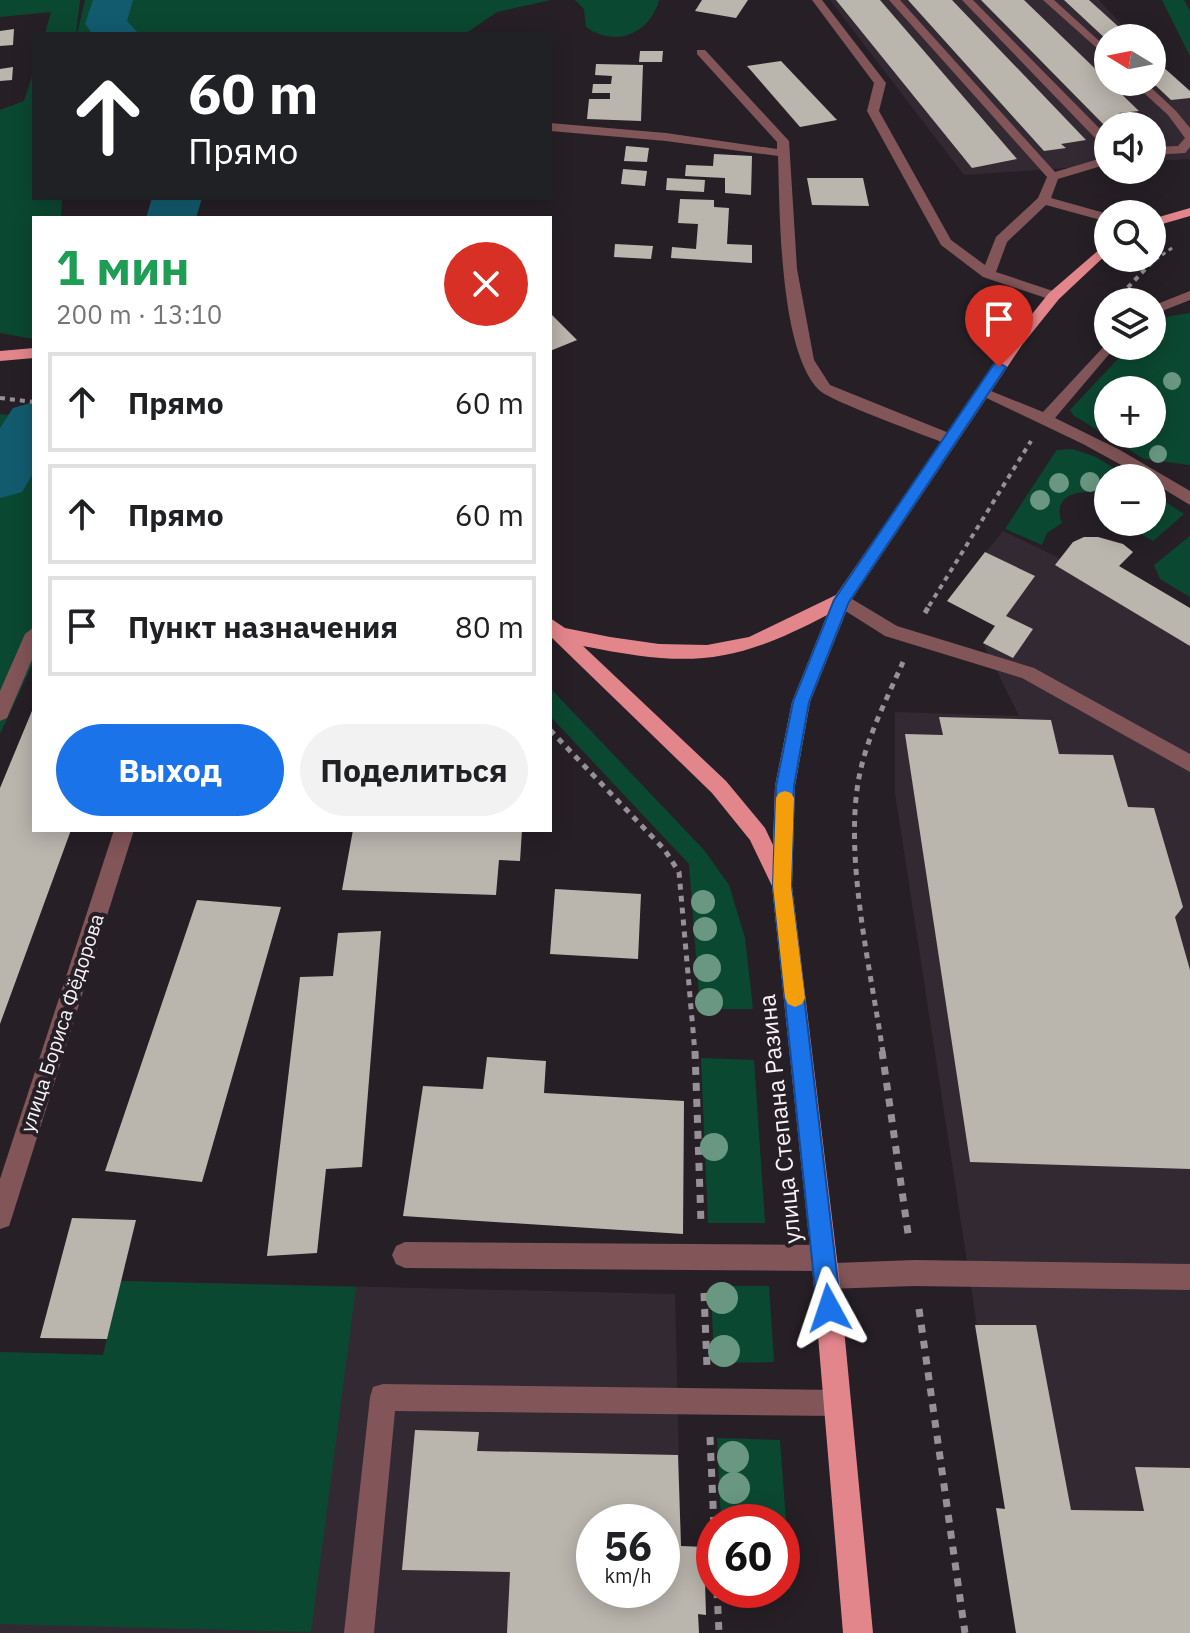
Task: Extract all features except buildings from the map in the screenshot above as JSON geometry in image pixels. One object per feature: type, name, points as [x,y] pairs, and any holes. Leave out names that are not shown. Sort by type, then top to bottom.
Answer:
[{"type":"main road","points":[[1166,219],[1190,212]]},
{"type":"main road","points":[[782,886],[785,786],[801,702],[842,600],[981,392],[1054,296],[1094,259]]},
{"type":"main road","points":[[1,356],[32,353]]},
{"type":"main road","points":[[557,630],[633,649],[693,652],[751,643],[842,600]]},
{"type":"main road","points":[[557,630],[719,787],[758,834],[782,886]]},
{"type":"main road","name":"улица Степана Разина","points":[[782,886],[825,1267],[858,1633]]},
{"type":"street","points":[[817,0],[880,83],[873,111],[946,242],[988,274],[1054,296]]},
{"type":"street","points":[[894,0],[1053,177]]},
{"type":"street","points":[[967,0],[1094,130]]},
{"type":"street","points":[[1048,0],[1094,42]]},
{"type":"street","points":[[701,52],[783,141],[790,269],[807,360],[825,388],[949,439]]},
{"type":"street","points":[[1153,96],[1172,113],[1190,138],[1181,150],[1166,151]]},
{"type":"street","points":[[552,127],[651,135],[783,153]]},
{"type":"street","points":[[1166,161],[1190,161]]},
{"type":"street","points":[[1053,177],[1094,164]]},
{"type":"street","points":[[988,274],[1001,240],[1044,200],[1053,177]]},
{"type":"street","points":[[1044,200],[1094,214]]},
{"type":"street","points":[[1166,305],[1190,295]]},
{"type":"street","points":[[1046,418],[1097,360]]},
{"type":"street","points":[[981,392],[1046,418],[1145,469],[1190,499]]},
{"type":"street","points":[[842,600],[891,631],[1028,673],[1190,764]]},
{"type":"street","points":[[0,713],[32,639]]},
{"type":"street","name":"улица Бориса Фёдорова","points":[[0,1217],[123,832]]},
{"type":"street","points":[[405,1255],[702,1257],[914,1273],[1190,1277]]},
{"type":"street","points":[[359,1633],[383,1397],[837,1403]]},
{"type":"path","points":[[1126,288],[1147,265],[1182,242]]},
{"type":"path","points":[[0,398],[32,402]]},
{"type":"path","points":[[853,843],[858,783],[869,739],[923,617],[1046,418]]},
{"type":"path","points":[[552,732],[664,849],[679,872],[696,1063],[713,1504]]},
{"type":"path","points":[[718,1608],[719,1633]]},
{"type":"shaded area","points":[[830,0],[1099,0],[1121,24],[1094,24],[1094,96],[1166,96],[1166,72],[1190,99],[1190,159],[1166,160],[1166,112],[1094,112],[1094,166],[964,175]]},
{"type":"shaded area","points":[[1003,531],[1061,559],[1190,646],[1190,1633],[1016,1633],[996,1508],[1005,1508],[895,793],[895,712],[1019,716],[983,643],[994,626],[947,601]]},
{"type":"shaded area","points":[[121,1281],[675,1294],[680,1504],[681,1546],[696,1547],[696,1608],[706,1608],[706,1615],[698,1615],[699,1633],[0,1633],[0,1352],[103,1355]]},
{"type":"green space","points":[[0,0],[80,0],[76,32],[46,32],[51,12],[0,17]]},
{"type":"green space","points":[[85,0],[551,0],[497,12],[468,32],[77,32]]},
{"type":"green space","points":[[575,0],[659,0],[648,22],[640,29],[619,37],[597,33],[586,27],[584,9]]},
{"type":"green space","points":[[1162,0],[1184,0],[1190,11],[1190,56]]},
{"type":"green space","points":[[32,76],[32,200],[62,200],[61,216],[32,216],[32,339],[0,333],[0,110],[24,101]]},
{"type":"green space","points":[[1190,313],[1190,465],[1144,459],[1126,448],[1166,448],[1166,376],[1102,376],[1117,360],[1166,360],[1166,318]]},
{"type":"green space","points":[[1094,384],[1094,428],[1070,410]]},
{"type":"green space","points":[[0,414],[32,418],[32,665],[0,734]]},
{"type":"green space","points":[[1072,449],[1107,464],[1094,464],[1094,492],[1080,493],[1065,499],[1060,513],[1062,523],[1047,533],[1042,545],[1005,529],[1057,450]]},
{"type":"green space","points":[[1166,502],[1184,514],[1166,530]]},
{"type":"green space","points":[[1190,536],[1190,597],[1160,579],[1154,565]]},
{"type":"green space","points":[[552,690],[704,850],[729,885],[745,938],[753,1009],[700,1009],[689,864],[552,718]]},
{"type":"green space","points":[[701,1058],[754,1060],[765,1223],[708,1223]]},
{"type":"green space","points":[[121,1281],[356,1287],[311,1632],[0,1624],[0,1352],[103,1355]]},
{"type":"green space","points":[[711,1286],[769,1286],[774,1362],[714,1363]]},
{"type":"green space","points":[[717,1438],[780,1440],[785,1504],[720,1504]]},
{"type":"waterway","points":[[113,0],[106,24],[116,32]]},
{"type":"waterway","points":[[172,216],[176,200]]},
{"type":"waterway","points":[[0,477],[32,425]]},
{"type":"slow traffic","points":[[785,798],[782,886],[795,998]]},
{"type":"route","points":[[829,1308],[782,886],[785,786],[801,702],[842,600],[999,367]]}]
